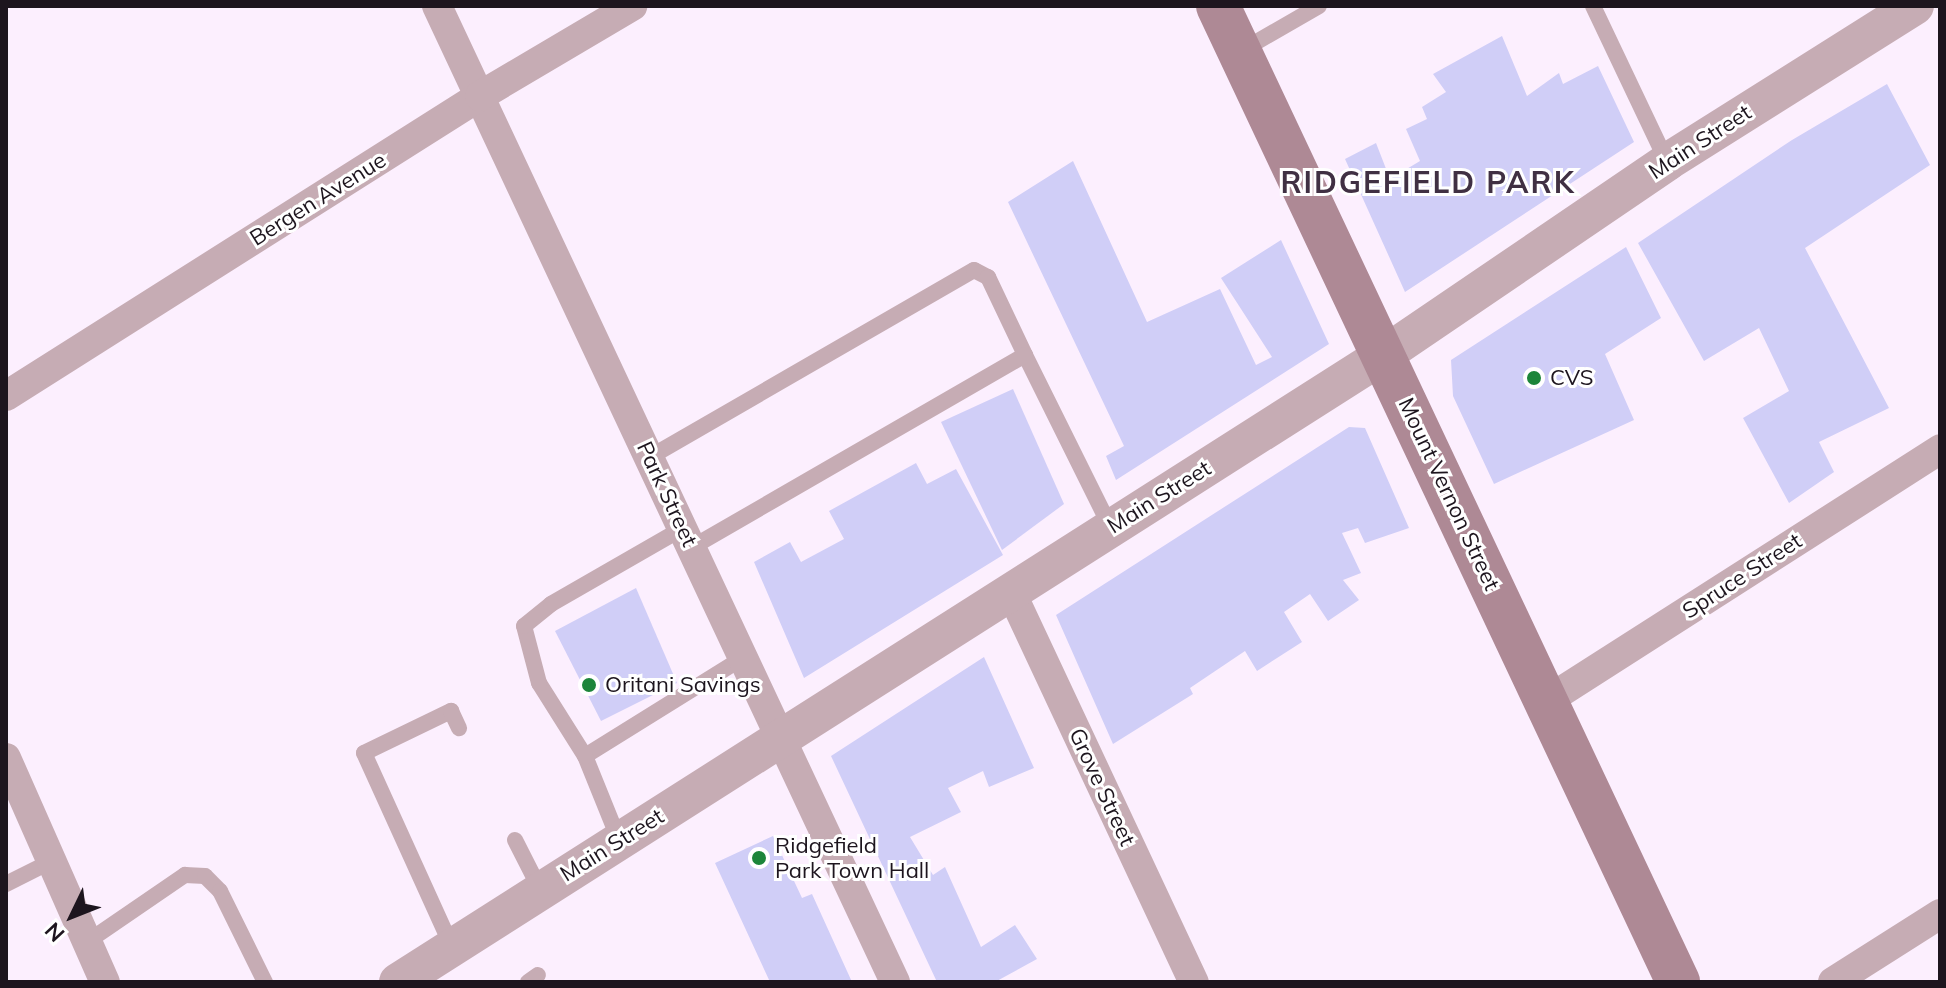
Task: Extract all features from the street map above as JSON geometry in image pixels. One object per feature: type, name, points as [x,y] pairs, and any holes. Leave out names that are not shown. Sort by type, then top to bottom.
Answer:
[{"type":"main road","name":"Mount Vernon Street","points":[[1218,6],[1385,354],[1678,982]]},
{"type":"street","name":"Park Street","points":[[437,6],[784,737],[895,982]]},
{"type":"street","name":"Bergen Avenue","points":[[6,396],[480,96],[632,6]]},
{"type":"street","name":"Main Street","points":[[401,981],[1385,354],[1667,162],[1915,6]]},
{"type":"street","name":"Spruce Street","points":[[1545,702],[1940,449]]},
{"type":"street","name":"Grove Street","points":[[1011,592],[1194,982]]},
{"type":"street","points":[[6,758],[105,982]]},
{"type":"street","points":[[1833,982],[1940,914]]},
{"type":"lane","points":[[1240,52],[1319,6]]},
{"type":"lane","points":[[1593,6],[1667,162]]},
{"type":"lane","points":[[650,457],[974,270],[988,277],[1111,528]]},
{"type":"lane","points":[[619,840],[585,756],[539,683],[524,626],[551,604],[688,538],[1025,355]]},
{"type":"lane","points":[[585,756],[744,657]]},
{"type":"lane","points":[[452,947],[364,753],[451,711],[459,728]]},
{"type":"lane","points":[[515,840],[541,891]]},
{"type":"lane","points":[[6,884],[52,861]]},
{"type":"lane","points":[[87,942],[185,875],[205,876],[220,891],[265,982]]},
{"type":"building","points":[[1502,36],[1527,96],[1559,73],[1563,84],[1598,66],[1634,142],[1405,292],[1345,159],[1376,143],[1390,179],[1420,161],[1406,129],[1427,119],[1422,107],[1446,92],[1433,74]]},
{"type":"building","points":[[1887,84],[1930,165],[1805,248],[1889,408],[1819,442],[1834,472],[1789,503],[1743,418],[1789,391],[1759,328],[1704,361],[1638,243],[1792,140]]},
{"type":"building","points":[[1073,161],[1147,322],[1220,289],[1256,365],[1272,357],[1221,278],[1281,240],[1329,344],[1116,480],[1106,456],[1124,446],[1008,202]]},
{"type":"building","name":"CVS","points":[[1626,247],[1661,318],[1605,354],[1634,420],[1494,484],[1453,396],[1451,360]]},
{"type":"building","points":[[1013,389],[1064,504],[1002,550],[941,422]]},
{"type":"building","points":[[1349,427],[1365,428],[1409,528],[1365,543],[1358,528],[1342,533],[1361,573],[1343,580],[1359,600],[1328,621],[1310,594],[1284,612],[1302,642],[1257,671],[1245,651],[1190,688],[1193,694],[1113,744],[1056,615]]},
{"type":"building","points":[[916,463],[927,484],[956,469],[1003,555],[804,678],[754,562],[790,542],[801,562],[844,539],[829,511]]},
{"type":"building","points":[[636,588],[677,683],[601,721],[555,631]]},
{"type":"building","points":[[984,657],[1034,768],[989,787],[983,771],[948,788],[961,812],[910,837],[933,875],[945,867],[981,947],[1015,925],[1037,959],[995,982],[937,982],[831,756]]},
{"type":"building","points":[[773,836],[802,898],[812,894],[852,982],[770,982],[715,863]]},
{"type":"place","name":"CVS","points":[[1534,378]]},
{"type":"place","name":"Oritani Savings","points":[[589,685]]},
{"type":"place","name":"Ridgefield Park Town Hall","points":[[759,858]]},
{"type":"district","name":"RIDGEFIELD PARK","points":[[1428,182]]}]
